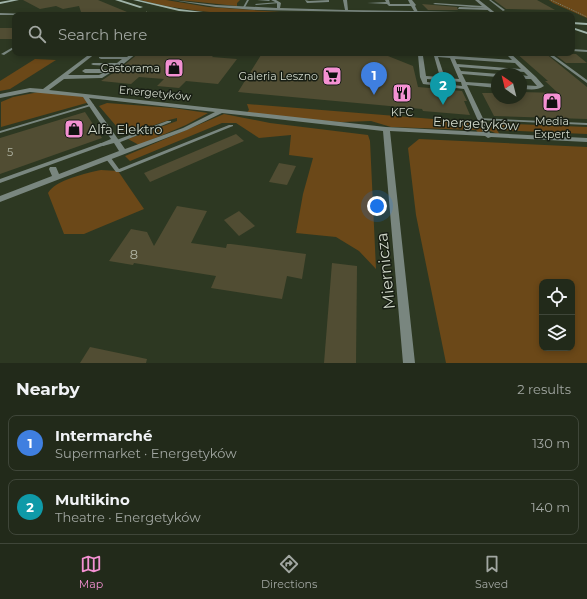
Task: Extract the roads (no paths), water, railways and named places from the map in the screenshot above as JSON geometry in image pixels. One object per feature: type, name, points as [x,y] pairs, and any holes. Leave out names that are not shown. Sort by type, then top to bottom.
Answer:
[{"type":"main road","points":[[0,2],[4,0]]},
{"type":"main road","points":[[0,2],[17,0]]},
{"type":"main road","points":[[117,0],[147,8]]},
{"type":"main road","points":[[135,0],[165,8],[199,12]]},
{"type":"main road","points":[[154,10],[168,12]]},
{"type":"main road","points":[[575,26],[586,28]]},
{"type":"main road","points":[[575,26],[586,28]]},
{"type":"street","points":[[174,0],[243,8],[277,3],[347,11],[416,12],[410,0]]},
{"type":"street","points":[[307,0],[307,2],[327,2],[327,0]]},
{"type":"street","points":[[345,0],[347,11]]},
{"type":"street","points":[[477,0],[492,12]]},
{"type":"street","points":[[369,3],[388,2],[389,5],[414,6]]},
{"type":"street","points":[[435,4],[487,8]]},
{"type":"street","points":[[0,14],[12,15]]},
{"type":"street","points":[[575,50],[587,51]]},
{"type":"street","points":[[44,91],[90,56]]},
{"type":"street","points":[[63,77],[94,78],[103,76],[131,56]]},
{"type":"street","points":[[420,56],[424,83],[429,85],[464,84],[491,86]]},
{"type":"street","points":[[437,56],[443,79]]},
{"type":"street","points":[[450,56],[488,136]]},
{"type":"street","points":[[459,56],[516,62]]},
{"type":"street","points":[[510,56],[523,68]]},
{"type":"street","points":[[101,58],[128,58]]},
{"type":"street","points":[[93,64],[119,65]]},
{"type":"street","points":[[455,65],[491,68]]},
{"type":"street","points":[[85,71],[109,71]]},
{"type":"street","points":[[458,72],[491,75]]},
{"type":"street","points":[[527,72],[541,85],[541,87],[527,87]]},
{"type":"street","points":[[423,77],[443,79],[464,84]]},
{"type":"street","points":[[527,77],[534,78]]},
{"type":"street","name":"Energetyków","points":[[0,96],[30,90],[44,91],[86,97],[386,129],[488,136],[587,140]]},
{"type":"street","points":[[86,97],[124,153]]},
{"type":"street","points":[[0,199],[110,159],[199,124],[222,112]]},
{"type":"street","name":"Miernicza","points":[[386,129],[409,363]]},
{"type":"street","points":[[103,144],[115,141]]},
{"type":"street","points":[[52,166],[57,178]]},
{"type":"lane","points":[[243,8],[248,0]]},
{"type":"lane","points":[[258,0],[269,0]]},
{"type":"lane","points":[[459,8],[502,9],[490,0]]},
{"type":"lane","points":[[257,5],[277,3]]},
{"type":"lane","points":[[475,8],[480,12]]},
{"type":"lane","points":[[3,54],[12,49]]},
{"type":"lane","points":[[552,56],[587,82]]},
{"type":"lane","points":[[0,132],[92,105]]},
{"type":"lane","points":[[480,120],[587,124]]},
{"type":"lane","points":[[115,141],[169,122]]},
{"type":"lane","points":[[110,159],[118,171],[231,126]]},
{"type":"lane","points":[[0,181],[52,166],[103,144]]},
{"type":"place","name":"Castorama","points":[[174,68]]},
{"type":"place","name":"Galeria Leszno","points":[[332,76]]},
{"type":"place","name":"KFC","points":[[402,93]]},
{"type":"place","name":"Intermarché","points":[[374,95]]},
{"type":"place","name":"Media Expert","points":[[552,102]]},
{"type":"place","name":"Multikino","points":[[443,105]]},
{"type":"place","name":"Alfa Elektro","points":[[74,129]]}]
